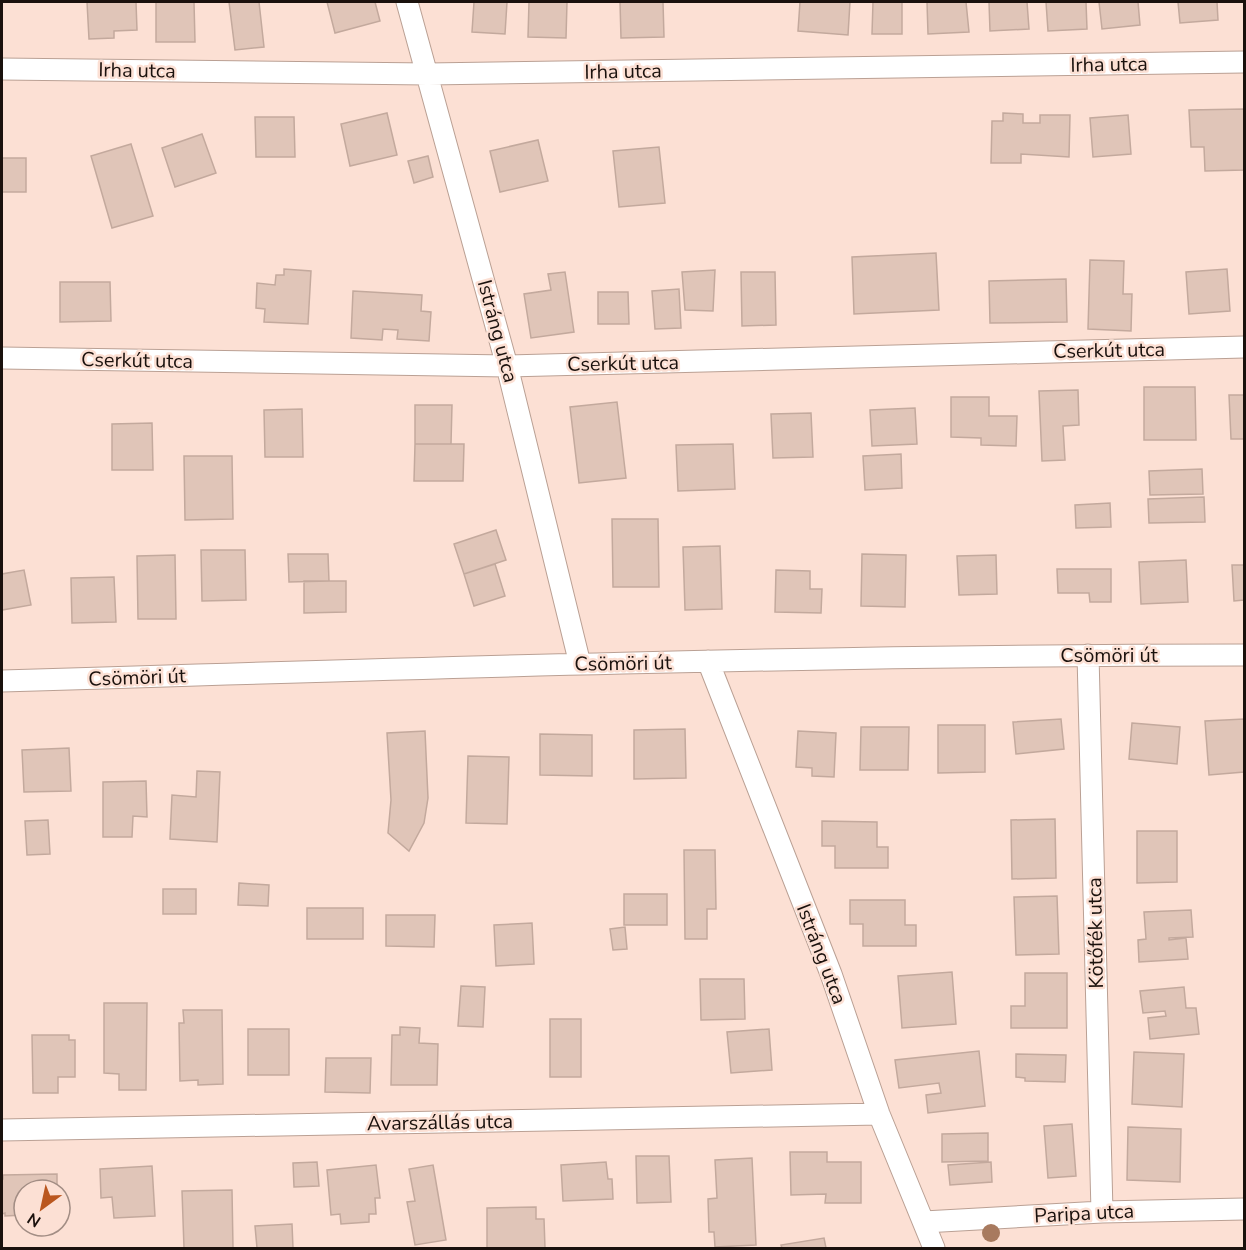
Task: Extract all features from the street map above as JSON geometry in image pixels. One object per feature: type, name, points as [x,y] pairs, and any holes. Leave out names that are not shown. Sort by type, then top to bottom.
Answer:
[{"type":"street","name":"Istráng utca","points":[[407,2],[507,366],[579,663]]},
{"type":"street","name":"Irha utca","points":[[2,69],[428,74],[1245,62]]},
{"type":"street","name":"Cserkút utca","points":[[2,358],[507,366],[1245,347]]},
{"type":"street","name":"Csömöri út","points":[[2,681],[579,663],[1088,655],[1245,655]]},
{"type":"street","name":"Kötőfék utca","points":[[1088,655],[1102,1212]]},
{"type":"street","name":"Istráng utca","points":[[708,661],[831,974],[879,1114],[934,1248]]},
{"type":"street","name":"Avarszállás utca","points":[[2,1130],[879,1114]]},
{"type":"street","name":"Paripa utca","points":[[924,1222],[1102,1212],[1245,1209]]},
{"type":"building","points":[[87,2],[136,2],[137,30],[114,31],[114,38],[89,39]]},
{"type":"building","points":[[156,2],[194,2],[195,42],[156,42]]},
{"type":"building","points":[[229,2],[259,2],[264,47],[235,50]]},
{"type":"building","points":[[327,2],[375,2],[380,21],[335,33]]},
{"type":"building","points":[[474,2],[507,2],[505,34],[472,32]]},
{"type":"building","points":[[529,2],[567,2],[566,38],[528,37]]},
{"type":"building","points":[[620,2],[663,2],[664,37],[621,38]]},
{"type":"building","points":[[800,2],[850,2],[848,35],[798,31]]},
{"type":"building","points":[[873,2],[902,2],[902,34],[872,34]]},
{"type":"building","points":[[927,2],[966,2],[969,32],[928,34]]},
{"type":"building","points":[[989,2],[1027,2],[1029,29],[990,31]]},
{"type":"building","points":[[1046,2],[1086,2],[1087,29],[1048,31]]},
{"type":"building","points":[[1099,2],[1138,2],[1140,25],[1102,29]]},
{"type":"building","points":[[1178,2],[1217,2],[1218,20],[1180,23]]},
{"type":"building","points":[[1244,109],[1244,170],[1205,171],[1204,147],[1191,147],[1189,110]]},
{"type":"building","points":[[387,113],[397,155],[350,166],[341,124]]},
{"type":"building","points":[[1003,113],[1023,114],[1023,123],[1040,123],[1040,115],[1070,115],[1069,157],[1021,154],[1021,163],[991,163],[992,121],[1003,121]]},
{"type":"building","points":[[1128,115],[1131,154],[1093,157],[1090,118]]},
{"type":"building","points":[[255,117],[294,117],[295,157],[256,157]]},
{"type":"building","points":[[202,134],[216,173],[175,187],[162,148]]},
{"type":"building","points":[[538,140],[548,181],[500,192],[490,151]]},
{"type":"building","points":[[131,144],[153,216],[112,228],[91,156]]},
{"type":"building","points":[[659,147],[665,203],[619,207],[613,151]]},
{"type":"building","points":[[428,156],[433,177],[414,183],[408,161]]},
{"type":"building","points":[[2,158],[26,158],[26,192],[2,192]]},
{"type":"building","points":[[936,253],[939,310],[854,314],[852,257]]},
{"type":"building","points":[[1090,260],[1124,261],[1123,294],[1132,294],[1131,331],[1088,329]]},
{"type":"building","points":[[284,269],[311,271],[308,324],[264,322],[265,309],[256,308],[257,283],[275,285],[276,275],[284,275]]},
{"type":"building","points":[[1227,269],[1230,311],[1189,314],[1186,272]]},
{"type":"building","points":[[715,270],[713,311],[685,310],[682,272]]},
{"type":"building","points":[[565,272],[574,332],[531,338],[524,294],[551,290],[548,274]]},
{"type":"building","points":[[741,272],[775,272],[776,325],[742,326]]},
{"type":"building","points":[[1066,279],[1067,322],[990,323],[989,281]]},
{"type":"building","points":[[60,282],[110,282],[111,321],[60,322]]},
{"type":"building","points":[[679,289],[681,328],[655,329],[652,291]]},
{"type":"building","points":[[353,291],[422,295],[421,311],[431,312],[429,341],[397,339],[398,330],[383,329],[382,340],[351,338]]},
{"type":"building","points":[[598,292],[628,292],[629,324],[598,324]]},
{"type":"building","points":[[1144,387],[1195,387],[1196,440],[1144,440]]},
{"type":"building","points":[[1078,390],[1079,425],[1063,426],[1065,460],[1042,461],[1039,391]]},
{"type":"building","points":[[1229,395],[1244,395],[1244,439],[1231,439]]},
{"type":"building","points":[[951,397],[989,397],[989,416],[1017,416],[1016,446],[981,445],[981,438],[951,437]]},
{"type":"building","points":[[617,402],[626,478],[579,483],[570,407]]},
{"type":"building","points":[[415,405],[452,405],[451,444],[415,444]]},
{"type":"building","points":[[915,408],[917,444],[872,446],[870,410]]},
{"type":"building","points":[[302,409],[303,457],[265,457],[264,410]]},
{"type":"building","points":[[811,413],[813,457],[773,458],[771,414]]},
{"type":"building","points":[[152,423],[153,470],[112,470],[112,424]]},
{"type":"building","points":[[415,444],[464,444],[463,481],[414,481]]},
{"type":"building","points":[[733,444],[735,489],[678,491],[676,445]]},
{"type":"building","points":[[901,454],[902,488],[865,490],[863,456]]},
{"type":"building","points":[[184,456],[232,456],[233,519],[185,520]]},
{"type":"building","points":[[1202,469],[1203,494],[1150,495],[1149,471]]},
{"type":"building","points":[[1204,497],[1205,522],[1149,523],[1148,499]]},
{"type":"building","points":[[1110,503],[1111,527],[1076,528],[1075,505]]},
{"type":"building","points":[[612,519],[658,519],[659,587],[613,587]]},
{"type":"building","points":[[496,530],[506,560],[464,574],[454,544]]},
{"type":"building","points":[[720,546],[722,609],[685,610],[683,547]]},
{"type":"building","points":[[201,550],[245,550],[246,600],[202,601]]},
{"type":"building","points":[[288,554],[328,554],[329,581],[289,582]]},
{"type":"building","points":[[862,554],[906,555],[905,607],[861,606]]},
{"type":"building","points":[[175,555],[176,619],[138,619],[137,556]]},
{"type":"building","points":[[996,555],[997,594],[959,595],[957,556]]},
{"type":"building","points":[[1186,560],[1188,602],[1141,604],[1139,562]]},
{"type":"building","points":[[495,564],[505,596],[474,606],[464,574]]},
{"type":"building","points":[[1232,565],[1244,565],[1244,600],[1234,601]]},
{"type":"building","points":[[1057,569],[1111,569],[1111,602],[1090,602],[1089,593],[1058,593]]},
{"type":"building","points":[[24,570],[31,605],[2,610],[2,574]]},
{"type":"building","points":[[776,570],[810,571],[810,589],[822,589],[821,613],[775,612]]},
{"type":"building","points":[[114,577],[116,622],[72,623],[71,578]]},
{"type":"building","points":[[304,581],[346,581],[346,612],[304,613]]},
{"type":"building","points":[[1061,719],[1064,749],[1016,754],[1013,722]]},
{"type":"building","points":[[1244,719],[1244,772],[1209,775],[1205,721]]},
{"type":"building","points":[[1132,723],[1180,727],[1177,764],[1129,759]]},
{"type":"building","points":[[938,725],[985,725],[985,772],[938,773]]},
{"type":"building","points":[[861,727],[909,727],[908,770],[860,770]]},
{"type":"building","points":[[685,729],[686,778],[634,779],[634,730]]},
{"type":"building","points":[[425,731],[428,798],[424,823],[409,851],[388,833],[391,800],[387,733]]},
{"type":"building","points":[[798,731],[836,733],[834,777],[812,776],[812,768],[796,767]]},
{"type":"building","points":[[540,734],[592,735],[592,776],[540,775]]},
{"type":"building","points":[[69,748],[71,791],[24,792],[22,750]]},
{"type":"building","points":[[468,756],[509,757],[507,824],[466,823]]},
{"type":"building","points":[[197,771],[220,772],[217,842],[170,839],[172,795],[196,797]]},
{"type":"building","points":[[146,781],[147,817],[133,816],[132,837],[103,837],[103,782]]},
{"type":"building","points":[[1055,819],[1056,878],[1012,879],[1011,820]]},
{"type":"building","points":[[48,820],[50,854],[27,855],[25,821]]},
{"type":"building","points":[[822,821],[877,822],[877,847],[888,847],[888,868],[835,868],[835,846],[822,846]]},
{"type":"building","points":[[1137,831],[1177,831],[1177,882],[1137,883]]},
{"type":"building","points":[[684,850],[715,850],[716,909],[707,909],[707,939],[685,939]]},
{"type":"building","points":[[239,883],[269,885],[268,906],[238,905]]},
{"type":"building","points":[[163,889],[196,889],[196,914],[163,914]]},
{"type":"building","points":[[624,894],[667,894],[667,925],[624,925]]},
{"type":"building","points":[[1057,896],[1059,954],[1016,955],[1014,897]]},
{"type":"building","points":[[850,900],[905,900],[905,925],[916,925],[916,946],[863,946],[863,924],[850,924]]},
{"type":"building","points":[[307,908],[363,908],[363,939],[307,939]]},
{"type":"building","points":[[1191,910],[1193,937],[1169,938],[1169,940],[1186,938],[1188,959],[1139,962],[1138,940],[1146,939],[1144,912]]},
{"type":"building","points":[[386,915],[435,915],[434,947],[386,946]]},
{"type":"building","points":[[532,923],[534,964],[496,966],[494,925]]},
{"type":"building","points":[[625,927],[627,949],[613,950],[610,929]]},
{"type":"building","points":[[952,972],[956,1024],[902,1028],[898,976]]},
{"type":"building","points":[[1025,973],[1067,973],[1067,1028],[1011,1028],[1011,1006],[1025,1006]]},
{"type":"building","points":[[700,979],[744,979],[745,1019],[701,1020]]},
{"type":"building","points":[[461,986],[485,987],[483,1027],[458,1026]]},
{"type":"building","points":[[1184,987],[1186,1008],[1196,1008],[1199,1034],[1150,1039],[1148,1018],[1166,1016],[1165,1011],[1143,1013],[1140,991]]},
{"type":"building","points":[[104,1003],[147,1003],[146,1090],[119,1090],[119,1074],[104,1073]]},
{"type":"building","points":[[183,1010],[222,1010],[223,1084],[198,1085],[198,1080],[180,1081],[179,1023],[184,1023]]},
{"type":"building","points":[[550,1019],[581,1019],[581,1077],[550,1077]]},
{"type":"building","points":[[400,1027],[420,1028],[419,1043],[438,1044],[437,1085],[391,1085],[392,1035],[400,1035]]},
{"type":"building","points":[[248,1029],[289,1029],[289,1075],[248,1075]]},
{"type":"building","points":[[769,1029],[772,1070],[731,1073],[727,1032]]},
{"type":"building","points":[[32,1035],[69,1035],[69,1040],[75,1040],[75,1077],[58,1077],[58,1093],[33,1093]]},
{"type":"building","points":[[979,1051],[985,1106],[928,1113],[926,1095],[941,1093],[939,1083],[899,1088],[895,1060]]},
{"type":"building","points":[[1134,1052],[1184,1054],[1182,1107],[1132,1104]]},
{"type":"building","points":[[1016,1054],[1066,1055],[1065,1082],[1025,1081],[1025,1078],[1016,1077]]},
{"type":"building","points":[[326,1058],[371,1058],[370,1093],[325,1092]]},
{"type":"building","points":[[1072,1124],[1076,1176],[1048,1178],[1044,1126]]},
{"type":"building","points":[[1128,1127],[1181,1129],[1180,1182],[1127,1180]]},
{"type":"building","points":[[988,1133],[988,1161],[942,1162],[942,1134]]},
{"type":"building","points":[[790,1152],[827,1152],[827,1162],[861,1162],[861,1203],[825,1203],[826,1194],[791,1195]]},
{"type":"building","points":[[636,1156],[669,1156],[671,1202],[637,1203]]},
{"type":"building","points":[[752,1158],[756,1245],[715,1247],[714,1232],[709,1232],[708,1199],[717,1198],[715,1160]]},
{"type":"building","points":[[317,1162],[319,1186],[294,1187],[293,1163]]},
{"type":"building","points":[[606,1162],[608,1179],[612,1179],[613,1199],[563,1201],[561,1165]]},
{"type":"building","points":[[991,1162],[992,1182],[950,1185],[948,1165]]},
{"type":"building","points":[[376,1165],[380,1198],[375,1198],[376,1214],[369,1214],[369,1222],[341,1224],[340,1214],[331,1215],[327,1170]]},
{"type":"building","points":[[433,1165],[446,1240],[415,1245],[407,1202],[415,1201],[409,1169]]},
{"type":"building","points":[[152,1166],[155,1216],[114,1218],[112,1197],[101,1198],[100,1169]]},
{"type":"building","points":[[57,1174],[57,1178],[12,1178],[12,1216],[5,1216],[5,1213],[2,1214],[3,1175]]},
{"type":"building","points":[[232,1190],[233,1248],[184,1248],[182,1191]]},
{"type":"building","points":[[536,1207],[536,1219],[544,1219],[545,1248],[487,1248],[487,1208]]},
{"type":"building","points":[[292,1224],[293,1248],[257,1248],[255,1226]]},
{"type":"building","points":[[824,1238],[826,1248],[782,1248],[781,1245]]}]
